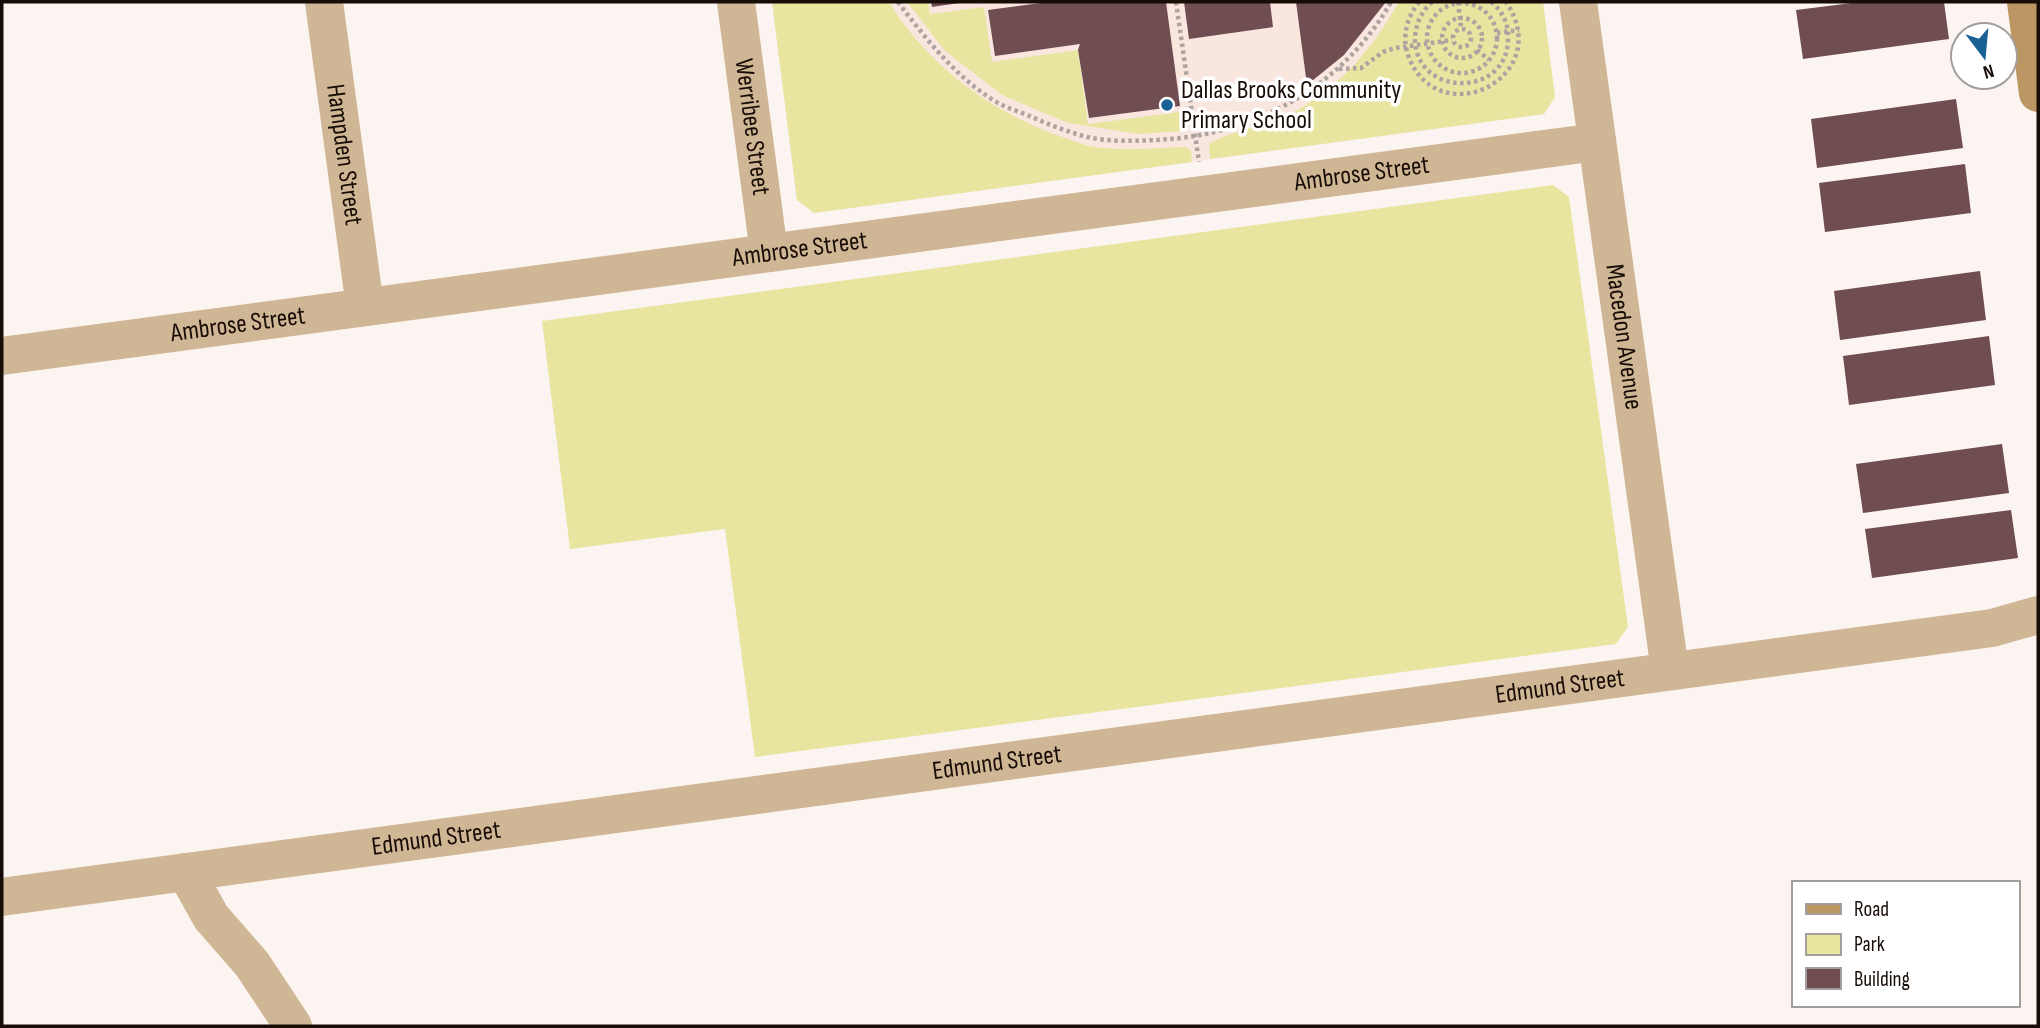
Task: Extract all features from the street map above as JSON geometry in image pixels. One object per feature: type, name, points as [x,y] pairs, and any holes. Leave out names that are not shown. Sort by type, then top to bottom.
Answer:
[{"type":"street","name":"Hampden Street","points":[[324,2],[365,307]]},
{"type":"street","name":"Werribee Street","points":[[736,2],[769,253]]},
{"type":"street","name":"Macedon Avenue","points":[[1578,2],[1670,671]]},
{"type":"street","points":[[2026,2],[2038,93]]},
{"type":"street","name":"Ambrose Street","points":[[2,356],[1597,142]]},
{"type":"street","name":"Edmund Street","points":[[1992,628],[2038,615]]},
{"type":"street","name":"Edmund Street","points":[[2,897],[1992,628],[2038,628]]},
{"type":"street","points":[[224,867],[235,921],[252,964]]},
{"type":"street","points":[[186,872],[211,917],[252,964],[293,1026]]},
{"type":"path","points":[[898,2],[927,39],[960,74],[998,103],[1089,138],[1139,141],[1212,134],[1268,115],[1307,94],[1338,69],[1363,43],[1391,2]]},
{"type":"path","points":[[1177,2],[1199,163],[1189,165],[1192,196]]},
{"type":"path","points":[[1419,2],[1412,11],[1406,28],[1406,46],[1411,65],[1424,80],[1440,91],[1460,95],[1479,92],[1497,83],[1510,69],[1518,50],[1519,30],[1514,13],[1506,2]]},
{"type":"path","points":[[1432,2],[1420,16],[1415,30],[1415,45],[1420,60],[1430,73],[1444,82],[1455,84],[1480,81],[1491,75],[1502,63],[1508,48],[1508,32],[1504,18],[1491,2]]},
{"type":"path","points":[[1458,3],[1461,28]]},
{"type":"path","points":[[1458,3],[1468,4],[1488,14],[1497,33],[1496,46],[1489,60],[1476,70],[1457,72],[1438,64],[1427,43],[1431,22],[1447,6],[1458,3]]},
{"type":"path","points":[[1460,18],[1472,21],[1482,36],[1477,50],[1465,58],[1449,53],[1442,41],[1444,29],[1460,18]]},
{"type":"path","points":[[1452,40],[1455,31],[1461,28],[1467,29],[1472,36]]},
{"type":"path","points":[[1497,33],[1519,30]]},
{"type":"path","points":[[1472,36],[1482,36]]},
{"type":"path","points":[[1452,40],[1463,47],[1470,43],[1472,36]]},
{"type":"path","points":[[1338,69],[1361,68],[1382,52],[1452,40]]},
{"type":"path","points":[[1463,47],[1465,58]]},
{"type":"path","points":[[1477,50],[1489,60]]},
{"type":"path","points":[[1476,70],[1480,81]]},
{"type":"path","points":[[1455,84],[1457,72]]},
{"type":"path","points":[[1467,84],[1469,94]]},
{"type":"shaded area","name":"Dallas Brooks Community Primary School","points":[[772,2],[1543,2],[1555,97],[1544,114],[814,213],[797,200]]},
{"type":"green space","points":[[772,2],[889,2],[921,45],[960,82],[1029,124],[1090,146],[1129,149],[1186,147],[1191,151],[1192,162],[814,213],[797,200]]},
{"type":"green space","points":[[907,2],[928,2],[930,14],[984,7],[992,62],[1078,50],[1088,124],[1180,112],[1183,131],[1139,134],[1068,123],[1002,95],[945,51]]},
{"type":"green space","points":[[1399,2],[1543,2],[1555,97],[1544,114],[1210,159],[1209,144],[1296,111],[1332,86],[1362,56]]},
{"type":"green space","points":[[1553,185],[1569,197],[1628,627],[1616,644],[755,757],[725,529],[570,549],[542,321]]},
{"type":"building","points":[[931,2],[959,2],[959,3],[932,7]]},
{"type":"building","points":[[1049,2],[1166,2],[1180,106],[1089,118],[1078,50],[1080,44],[995,56],[988,10]]},
{"type":"building","points":[[1184,2],[1270,2],[1273,27],[1189,39]]},
{"type":"building","points":[[1296,2],[1386,2],[1344,55],[1307,85]]},
{"type":"building","points":[[1860,2],[1944,2],[1949,39],[1803,59],[1796,10]]},
{"type":"building","points":[[1956,99],[1963,148],[1817,168],[1811,119]]},
{"type":"building","points":[[1965,164],[1971,213],[1825,232],[1819,183]]},
{"type":"building","points":[[1980,271],[1986,320],[1840,340],[1834,291]]},
{"type":"building","points":[[1989,336],[1995,385],[1849,405],[1843,356]]},
{"type":"building","points":[[2002,444],[2009,493],[1863,513],[1856,464]]},
{"type":"building","points":[[2011,510],[2018,558],[1872,578],[1865,529]]},
{"type":"place","name":"Dallas Brooks Community Primary School","points":[[1167,105]]}]
